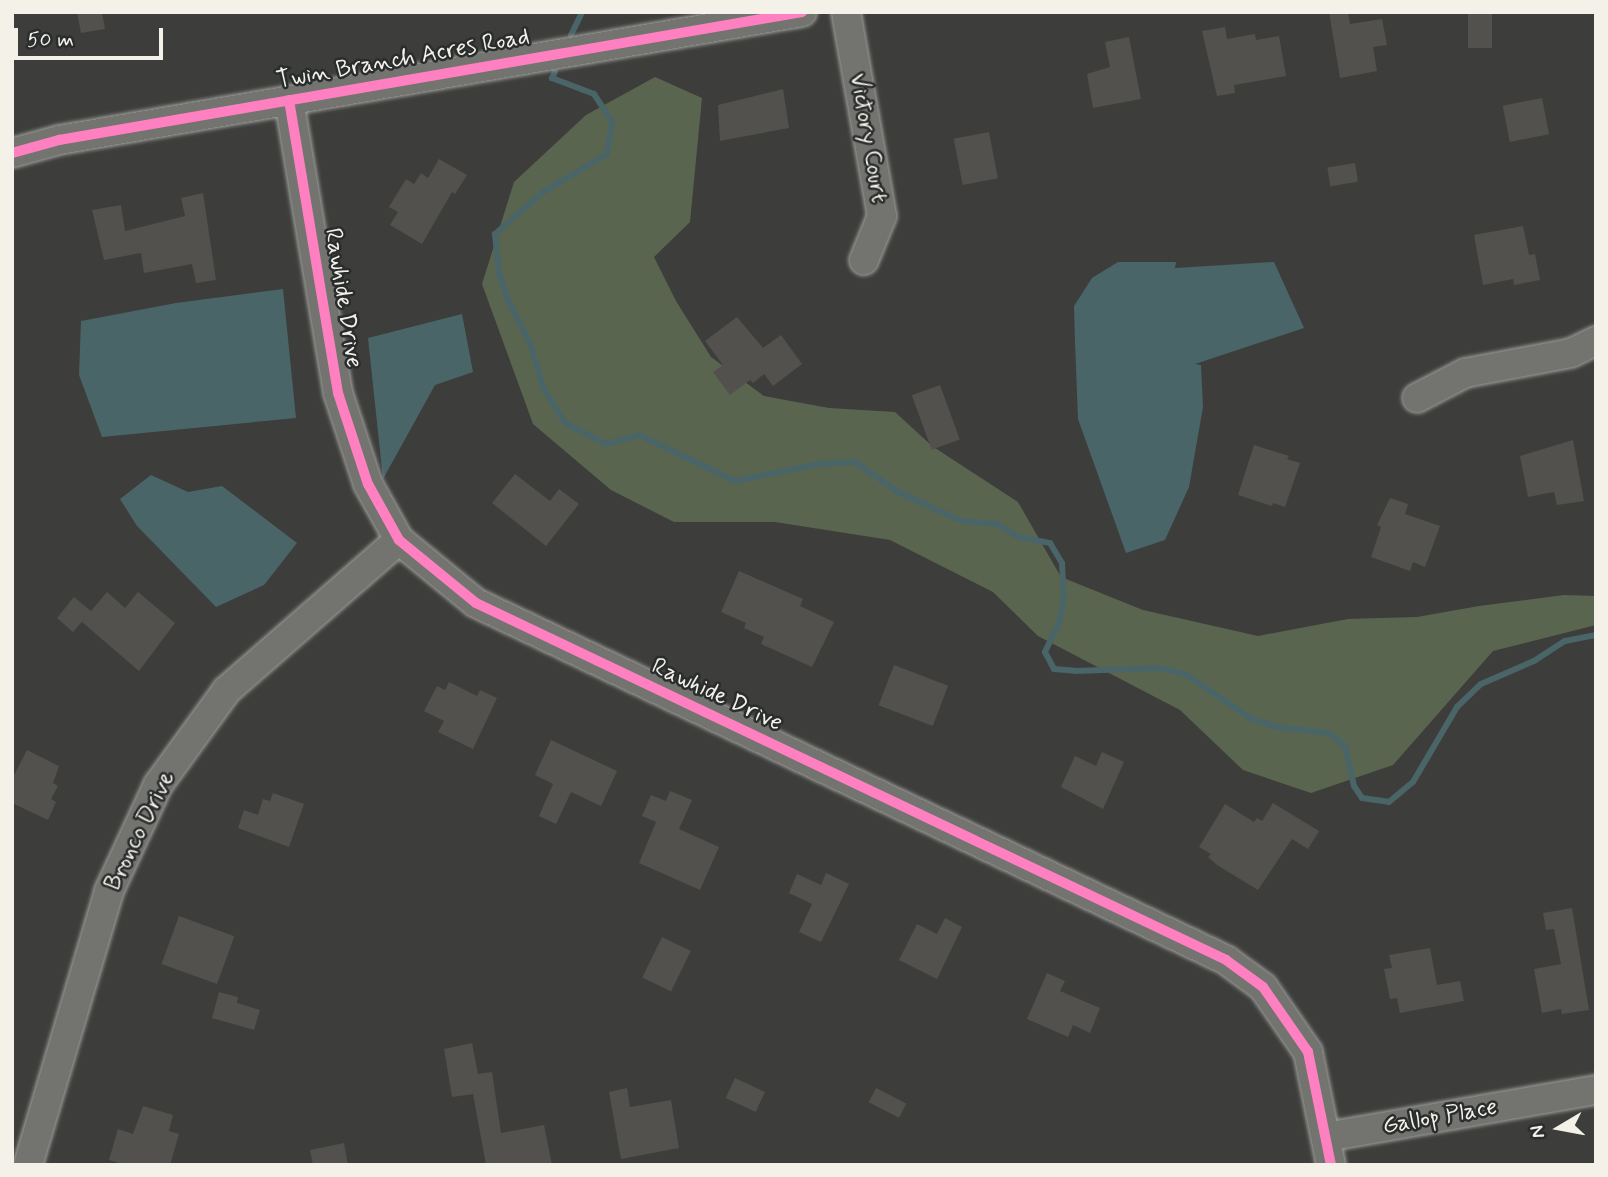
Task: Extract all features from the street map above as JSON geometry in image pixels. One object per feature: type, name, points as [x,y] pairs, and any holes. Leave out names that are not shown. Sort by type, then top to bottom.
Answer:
[{"type":"street","name":"Twin Branch Acres Road","points":[[12,153],[58,140],[802,12]]},
{"type":"street","name":"Victory Court","points":[[846,12],[882,216],[864,260]]},
{"type":"street","name":"Rawhide Drive","points":[[289,100],[338,393],[368,484],[399,540],[476,603],[1226,960],[1263,987],[1308,1052],[1331,1165]]},
{"type":"street","points":[[1417,398],[1465,373],[1571,353],[1596,341]]},
{"type":"street","name":"Bronco Drive","points":[[28,1165],[109,891],[158,785],[227,690],[399,540]]},
{"type":"street","name":"Gallop Place","points":[[1326,1137],[1596,1090]]},
{"type":"green space","points":[[655,77],[702,98],[690,222],[654,257],[676,301],[711,357],[764,396],[829,408],[895,412],[932,446],[1018,502],[1061,577],[1143,610],[1258,636],[1348,619],[1417,617],[1564,595],[1596,596],[1596,625],[1493,651],[1393,765],[1311,793],[1243,770],[1180,710],[1038,636],[993,592],[890,540],[775,522],[674,522],[611,490],[533,424],[482,284],[514,182],[586,115]]},
{"type":"water","points":[[1118,262],[1176,262],[1175,268],[1274,262],[1304,328],[1195,364],[1201,365],[1203,407],[1189,487],[1165,540],[1126,553],[1078,419],[1074,306],[1092,278]]},
{"type":"water","points":[[283,289],[296,418],[102,437],[79,375],[81,321],[176,303]]},
{"type":"water","points":[[462,314],[473,372],[435,385],[383,479],[368,338]]},
{"type":"water","points":[[151,475],[188,492],[222,486],[297,543],[264,585],[216,607],[137,526],[120,499]]},
{"type":"building","points":[[77,12],[102,12],[105,29],[81,33]]},
{"type":"building","points":[[1329,12],[1348,12],[1350,24],[1382,19],[1387,45],[1373,47],[1377,71],[1340,78]]},
{"type":"building","points":[[1468,12],[1492,12],[1492,48],[1468,48]]},
{"type":"building","points":[[1225,27],[1227,39],[1255,34],[1256,40],[1279,36],[1286,76],[1234,85],[1235,93],[1217,96],[1202,31]]},
{"type":"building","points":[[1129,37],[1141,99],[1093,108],[1087,74],[1110,67],[1105,42]]},
{"type":"building","points":[[783,89],[789,128],[720,141],[718,105]]},
{"type":"building","points":[[1542,98],[1549,134],[1510,142],[1503,106]]},
{"type":"building","points":[[989,132],[998,178],[963,185],[954,139]]},
{"type":"building","points":[[439,159],[467,175],[455,194],[452,192],[422,244],[390,225],[398,212],[389,207],[406,179],[414,184],[421,173],[428,178]]},
{"type":"building","points":[[1355,163],[1358,182],[1330,186],[1327,167]]},
{"type":"building","points":[[203,193],[216,280],[196,283],[192,264],[144,273],[141,253],[104,260],[92,210],[121,205],[125,231],[185,216],[181,198]]},
{"type":"building","points":[[1523,226],[1529,255],[1535,254],[1540,280],[1514,285],[1513,279],[1483,285],[1474,235]]},
{"type":"building","points":[[737,317],[763,348],[781,335],[802,364],[773,386],[764,374],[753,383],[750,380],[730,395],[713,372],[723,365],[705,341]]},
{"type":"building","points":[[940,385],[960,440],[932,450],[912,395]]},
{"type":"building","points":[[1573,440],[1584,501],[1557,505],[1554,492],[1528,497],[1520,456]]},
{"type":"building","points":[[1254,445],[1289,456],[1287,459],[1300,463],[1285,507],[1273,503],[1272,506],[1238,495]]},
{"type":"building","points":[[515,474],[550,501],[559,489],[579,504],[546,546],[492,503]]},
{"type":"building","points":[[1390,498],[1408,504],[1405,514],[1440,526],[1425,567],[1413,562],[1410,571],[1371,557],[1381,527],[1377,525]]},
{"type":"building","points":[[739,571],[803,599],[800,606],[834,622],[812,667],[761,644],[764,637],[744,628],[746,623],[721,612]]},
{"type":"building","points":[[107,592],[125,608],[138,592],[175,623],[139,671],[82,622],[87,616],[73,632],[57,618],[74,597],[91,611]]},
{"type":"building","points":[[894,665],[948,686],[933,726],[879,705]]},
{"type":"building","points":[[449,682],[477,696],[480,690],[497,698],[473,749],[438,732],[444,721],[424,711],[437,686],[445,690]]},
{"type":"building","points":[[551,740],[617,771],[601,806],[571,792],[556,824],[539,816],[553,784],[535,775]]},
{"type":"building","points":[[27,750],[59,766],[53,783],[58,786],[51,799],[56,802],[48,820],[12,803],[12,779]]},
{"type":"building","points":[[1102,752],[1124,762],[1103,809],[1061,787],[1075,756],[1096,766]]},
{"type":"building","points":[[670,791],[692,800],[679,829],[719,847],[700,890],[639,863],[656,822],[642,816],[651,795],[666,801]]},
{"type":"building","points":[[273,793],[304,804],[289,847],[238,828],[244,810],[258,815],[263,799],[270,801]]},
{"type":"building","points":[[1273,803],[1319,831],[1308,849],[1292,839],[1258,890],[1217,865],[1208,857],[1211,854],[1199,847],[1225,804],[1254,822],[1257,818],[1262,821]]},
{"type":"building","points":[[826,873],[849,884],[821,942],[799,932],[812,904],[789,893],[797,874],[821,885]]},
{"type":"building","points":[[1572,908],[1589,1010],[1562,1014],[1561,1009],[1542,1013],[1534,969],[1561,964],[1554,929],[1546,930],[1543,913]]},
{"type":"building","points":[[179,916],[234,936],[217,984],[162,964]]},
{"type":"building","points":[[945,918],[962,927],[937,979],[899,960],[917,924],[937,934]]},
{"type":"building","points":[[662,937],[691,951],[671,991],[642,977]]},
{"type":"building","points":[[1430,948],[1437,985],[1460,981],[1464,1001],[1400,1013],[1397,998],[1390,999],[1384,969],[1392,968],[1389,955]]},
{"type":"building","points":[[1047,973],[1065,981],[1060,991],[1100,1008],[1090,1033],[1073,1025],[1068,1037],[1027,1019]]},
{"type":"building","points":[[219,992],[238,997],[237,1003],[260,1010],[254,1030],[212,1018]]},
{"type":"building","points":[[472,1043],[478,1074],[492,1072],[501,1133],[544,1125],[552,1165],[486,1165],[473,1094],[452,1097],[444,1049]]},
{"type":"building","points":[[735,1078],[765,1092],[756,1112],[726,1098]]},
{"type":"building","points":[[627,1088],[630,1107],[671,1100],[679,1148],[621,1159],[609,1092]]},
{"type":"building","points":[[876,1088],[906,1103],[899,1118],[869,1102]]},
{"type":"building","points":[[143,1106],[173,1115],[169,1131],[179,1134],[170,1165],[126,1165],[109,1160],[118,1129],[133,1134]]},
{"type":"building","points":[[344,1143],[348,1165],[313,1165],[310,1150]]},
{"type":"waterway","points":[[571,35],[582,12]]},
{"type":"waterway","points":[[555,72],[552,78],[594,94],[612,122],[607,154],[543,192],[495,234],[499,273],[507,298],[530,343],[543,387],[565,423],[606,444],[639,435],[735,481],[819,464],[855,462],[898,492],[962,521],[997,524],[1019,537],[1050,543],[1062,563],[1064,599],[1059,623],[1045,652],[1054,669],[1075,671],[1159,668],[1185,674],[1252,719],[1276,727],[1329,733],[1345,746],[1354,786],[1362,798],[1389,802],[1413,782],[1457,707],[1481,684],[1534,661],[1565,641],[1596,635]]},
{"type":"cycle path","points":[[12,153],[59,140],[802,12]]},
{"type":"cycle path","points":[[289,100],[338,393],[368,484],[399,540],[476,603],[1226,960],[1263,987],[1308,1052],[1331,1165]]}]
